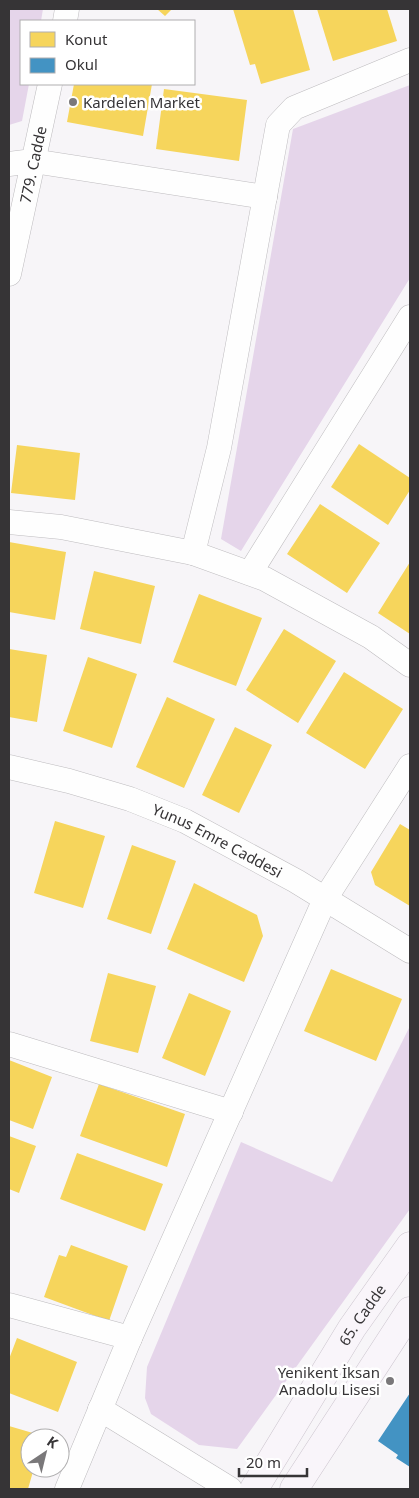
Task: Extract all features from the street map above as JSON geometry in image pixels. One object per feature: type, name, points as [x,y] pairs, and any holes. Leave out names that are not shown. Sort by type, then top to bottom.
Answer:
[{"type":"main road","name":"65. Cadde","points":[[254,1489],[352,1328],[410,1246]]},
{"type":"main road","points":[[294,1489],[410,1311]]},
{"type":"street","points":[[193,553],[219,448],[278,125],[294,108],[410,60]]},
{"type":"street","name":"779. Cadde","points":[[9,274],[50,85]]},
{"type":"street","points":[[9,164],[33,161],[265,197]]},
{"type":"street","points":[[250,573],[410,317]]},
{"type":"street","points":[[9,522],[60,527],[193,553],[250,573],[266,579],[370,637],[410,665]]},
{"type":"street","points":[[67,1489],[130,1338],[325,899],[410,766]]},
{"type":"street","name":"Yunus Emre Caddesi","points":[[9,767],[69,781],[130,799],[185,821],[296,881],[410,951]]},
{"type":"street","points":[[9,1044],[231,1112]]},
{"type":"street","points":[[9,1305],[130,1338]]},
{"type":"street","points":[[100,1409],[230,1489]]},
{"type":"shaded area","points":[[9,9],[43,9],[41,20],[20,20],[20,85],[29,85],[22,121],[9,125]]},
{"type":"shaded area","points":[[410,85],[410,278],[241,551],[221,539],[293,129]]},
{"type":"shaded area","points":[[410,1026],[410,1209],[237,1449],[199,1445],[151,1414],[145,1398],[147,1367],[241,1142],[332,1182]]},
{"type":"building: Konut","points":[[157,9],[172,9],[165,16]]},
{"type":"building: Konut","points":[[233,9],[293,9],[310,70],[261,84],[255,64],[250,65]]},
{"type":"building: Konut","points":[[317,9],[387,9],[397,41],[333,61]]},
{"type":"building: Konut","points":[[74,85],[152,85],[143,136],[67,122]]},
{"type":"building: Konut","points":[[164,89],[247,100],[239,161],[156,149]]},
{"type":"building: Konut","points":[[359,444],[410,478],[410,490],[388,525],[331,487]]},
{"type":"building: Konut","points":[[17,445],[80,453],[75,500],[11,493]]},
{"type":"building: Konut","points":[[320,504],[380,543],[347,593],[287,554]]},
{"type":"building: Konut","points":[[9,542],[66,552],[55,620],[9,612]]},
{"type":"building: Konut","points":[[410,562],[410,634],[378,613]]},
{"type":"building: Konut","points":[[94,571],[155,586],[141,644],[80,629]]},
{"type":"building: Konut","points":[[199,594],[262,618],[236,686],[173,662]]},
{"type":"building: Konut","points":[[284,629],[336,661],[298,723],[246,690]]},
{"type":"building: Konut","points":[[9,649],[47,655],[37,722],[9,717]]},
{"type":"building: Konut","points":[[88,657],[137,674],[112,748],[63,731]]},
{"type":"building: Konut","points":[[344,672],[403,709],[365,769],[306,733]]},
{"type":"building: Konut","points":[[167,697],[215,719],[184,788],[136,767]]},
{"type":"building: Konut","points":[[235,727],[272,745],[239,813],[202,795]]},
{"type":"building: Konut","points":[[55,821],[105,836],[83,908],[34,893]]},
{"type":"building: Konut","points":[[400,824],[410,830],[410,906],[375,885],[371,872]]},
{"type":"building: Konut","points":[[132,845],[176,861],[151,934],[107,919]]},
{"type":"building: Konut","points":[[194,883],[257,915],[263,936],[244,982],[167,949]]},
{"type":"building: Konut","points":[[331,969],[402,999],[376,1061],[304,1031]]},
{"type":"building: Konut","points":[[108,973],[156,986],[138,1053],[90,1041]]},
{"type":"building: Konut","points":[[189,993],[231,1011],[205,1076],[162,1058]]},
{"type":"building: Konut","points":[[9,1060],[52,1077],[33,1129],[9,1120]]},
{"type":"building: Konut","points":[[99,1084],[185,1114],[167,1167],[80,1136]]},
{"type":"building: Konut","points":[[9,1136],[36,1146],[19,1193],[9,1189]]},
{"type":"building: Konut","points":[[77,1153],[163,1184],[145,1231],[60,1199]]},
{"type":"building: Konut","points":[[71,1245],[128,1266],[109,1321],[44,1297],[59,1255],[66,1257]]},
{"type":"building: Konut","points":[[17,1338],[77,1362],[58,1412],[9,1393],[9,1359]]},
{"type":"building: Konut","points":[[9,1426],[20,1429],[20,1478],[31,1478],[28,1489],[9,1489]]},
{"type":"building: Okul","points":[[410,1393],[410,1467],[396,1458],[398,1455],[378,1441]]},
{"type":"place","name":"Kardelen Market","points":[[73,102]]},
{"type":"place","name":"Yenikent İksan Anadolu Lisesi","points":[[390,1381]]}]
